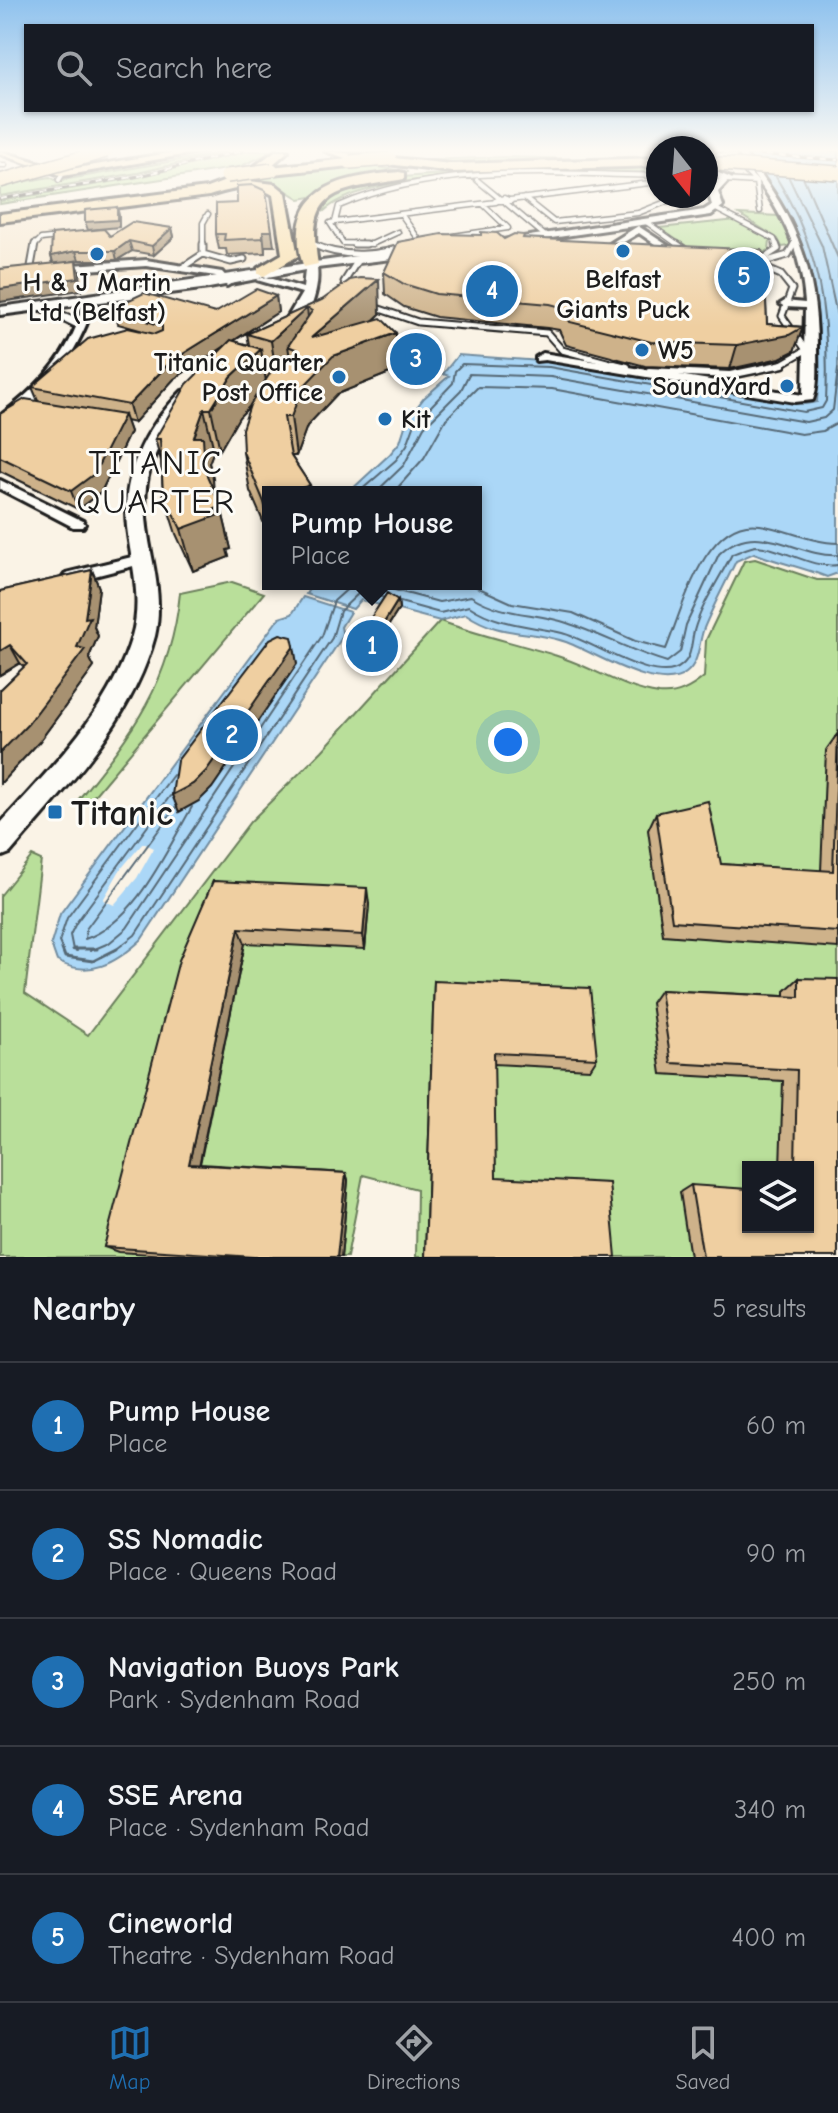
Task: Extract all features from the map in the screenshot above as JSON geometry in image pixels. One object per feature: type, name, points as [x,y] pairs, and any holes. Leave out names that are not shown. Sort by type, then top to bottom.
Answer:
[{"type":"highway","points":[[0,213],[41,210]]},
{"type":"highway","points":[[285,210],[300,289]]},
{"type":"highway","points":[[310,210],[306,217],[310,260],[335,261]]},
{"type":"highway","points":[[263,276],[300,289]]},
{"type":"street","points":[[310,260],[357,262],[441,245],[641,226],[713,210]]},
{"type":"street","points":[[540,359],[543,356],[809,398],[813,352],[812,306],[796,240],[779,210]]},
{"type":"street","points":[[599,253],[641,226]]},
{"type":"street","points":[[641,226],[680,257]]},
{"type":"street","points":[[15,274],[124,263],[183,267],[223,280],[300,289],[313,284],[310,260]]},
{"type":"street","points":[[276,340],[310,260]]},
{"type":"street","points":[[335,261],[357,262]]},
{"type":"street","points":[[0,311],[263,276],[300,289]]},
{"type":"street","points":[[0,422],[54,373],[75,341],[90,299]]},
{"type":"street","points":[[785,304],[812,306]]},
{"type":"street","points":[[38,306],[81,325]]},
{"type":"street","points":[[75,341],[88,340]]},
{"type":"street","points":[[0,844],[83,748],[133,667],[149,603],[135,511],[141,466],[169,415],[205,380]]},
{"type":"street","points":[[19,408],[39,411]]},
{"type":"street","points":[[0,484],[78,524]]},
{"type":"street","points":[[59,580],[144,559]]},
{"type":"lane","points":[[335,222],[338,210]]},
{"type":"lane","points":[[398,232],[382,242],[350,244],[343,243],[330,223],[437,210]]},
{"type":"lane","points":[[441,245],[508,228],[489,210]]},
{"type":"lane","points":[[516,210],[544,235]]},
{"type":"lane","points":[[540,210],[557,222],[646,210]]},
{"type":"lane","points":[[717,210],[774,239],[778,249],[771,256],[750,263]]},
{"type":"lane","points":[[203,254],[203,223],[208,214]]},
{"type":"lane","points":[[310,260],[325,253],[344,256],[420,241],[417,232],[401,214]]},
{"type":"lane","points":[[641,226],[696,256],[666,258]]},
{"type":"lane","points":[[30,272],[34,245],[41,239],[68,237]]},
{"type":"lane","points":[[750,263],[788,255],[796,240]]},
{"type":"lane","points":[[587,252],[617,257]]},
{"type":"lane","points":[[183,267],[203,254],[231,262],[244,259]]},
{"type":"lane","points":[[355,300],[344,282],[357,262]]},
{"type":"lane","points":[[374,298],[366,305],[387,308],[418,322],[547,333],[562,350],[585,358],[655,371],[715,374],[769,368],[806,350],[782,316],[792,289],[789,281],[750,263]]},
{"type":"lane","points":[[276,340],[291,337]]},
{"type":"shaded area","points":[[117,210],[277,210],[281,252],[238,269],[0,302],[0,225]]},
{"type":"green space","points":[[739,214],[780,216],[791,238],[790,246],[782,247],[778,239]]},
{"type":"green space","points":[[737,220],[770,240],[769,250],[758,256],[692,250],[659,228]]},
{"type":"green space","points":[[383,345],[439,354],[430,365],[407,369]]},
{"type":"green space","points":[[755,559],[817,580],[838,580],[838,1257],[416,1257],[417,1189],[363,1175],[347,1257],[0,1257],[0,896],[32,856],[41,860],[25,993],[88,1035],[250,822],[322,751],[440,621],[567,659],[632,687],[659,694],[672,694],[689,688],[704,677],[706,640],[744,561]]},
{"type":"green space","points":[[232,582],[264,593],[87,804],[78,800],[116,752],[146,705],[168,654],[180,593]]},
{"type":"water","points":[[786,210],[838,210],[838,573],[827,577],[754,553],[736,561],[704,628],[691,669],[674,678],[660,679],[626,670],[566,642],[491,627],[466,614],[440,621],[361,600],[353,609],[306,594],[308,590],[482,590],[482,486],[355,486],[400,442],[407,420],[424,398],[449,376],[443,374],[458,355],[541,361],[544,358],[805,404],[817,402],[819,331],[816,298],[800,238]]},
{"type":"water","points":[[303,597],[350,612],[341,627],[343,636],[141,940],[122,956],[102,966],[80,969],[57,961],[51,944],[60,914],[279,618],[292,614]]},
{"type":"pier","points":[[143,843],[154,848],[137,878],[114,905],[103,900],[120,870]]},
{"type":"building","points":[[85,210],[117,210],[117,220],[85,222]]},
{"type":"building","points":[[216,210],[269,210],[272,231],[263,231],[263,238],[224,240],[225,234],[216,234]]},
{"type":"building","points":[[132,222],[172,228],[152,246],[129,241],[115,251],[76,251],[51,256],[52,234],[104,229],[110,236]]},
{"type":"building","points":[[481,232],[497,233],[504,239],[514,234],[524,235],[523,238],[762,250],[771,282],[765,283],[767,324],[803,327],[789,335],[737,345],[651,342],[570,322],[562,307],[436,294],[404,284],[384,272],[398,242],[442,234],[481,235]]},
{"type":"building","points":[[76,261],[78,278],[0,289],[0,269]]},
{"type":"building","points":[[379,279],[311,338],[381,318],[396,333],[333,356],[302,388],[291,417],[284,417],[291,456],[310,485],[262,486],[262,497],[243,452],[242,429],[250,405],[281,356],[295,360],[300,357],[298,350],[288,346],[312,311],[307,308],[271,341],[247,334],[322,300],[350,280]]},
{"type":"building","points":[[256,289],[276,296],[170,362],[129,405],[32,387],[88,339],[128,328],[155,334],[162,331],[162,326],[147,321],[153,320],[114,307],[144,293],[215,313]]},
{"type":"building","points":[[231,340],[261,349],[231,377],[211,409],[204,409],[194,437],[203,437],[205,471],[221,507],[215,509],[219,515],[181,529],[163,493],[160,439],[155,439],[187,384]]},
{"type":"building","points":[[25,399],[124,415],[94,474],[71,491],[0,457],[0,414]]},
{"type":"building","points":[[92,570],[85,618],[90,617],[77,647],[85,649],[28,724],[0,753],[0,690],[27,664],[10,645],[0,651],[0,591]]},
{"type":"building","points":[[387,593],[398,600],[377,634],[392,639],[379,660],[350,650]]},
{"type":"building","points":[[280,634],[292,637],[294,646],[206,771],[193,784],[172,795],[177,761],[270,639]]},
{"type":"building","points":[[838,733],[838,932],[672,921],[656,813],[708,801],[721,864],[833,871]]},
{"type":"building","points":[[213,881],[367,888],[363,935],[239,928],[189,1164],[346,1173],[337,1257],[254,1257],[104,1247],[179,960]]},
{"type":"building","points":[[799,978],[838,979],[838,1257],[703,1257],[691,1185],[742,1189],[742,1233],[814,1233],[814,1161],[795,1161],[797,1070],[671,1063],[660,990],[799,997]]},
{"type":"building","points":[[434,981],[590,988],[597,1058],[494,1053],[496,1177],[609,1183],[616,1257],[425,1257]]},
{"type":"place","name":"Belfast Giants Puck","points":[[623,251]]},
{"type":"place","name":"H & J Martin Ltd (Belfast)","points":[[97,254]]},
{"type":"place","name":"Cineworld","points":[[744,277]]},
{"type":"place","name":"SSE Arena","points":[[492,291]]},
{"type":"place","name":"W5","points":[[642,350]]},
{"type":"place","name":"Navigation Buoys Park","points":[[416,359]]},
{"type":"place","name":"Titanic Quarter Post Office","points":[[339,377]]},
{"type":"place","name":"SoundYard","points":[[787,386]]},
{"type":"place","name":"Kit","points":[[385,419]]},
{"type":"place","name":"Pump House","points":[[372,646]]},
{"type":"place","name":"SS Nomadic","points":[[232,735]]},
{"type":"place","name":"Titanic","points":[[55,812]]},
{"type":"district","name":"TITANIC QUARTER","points":[[156,482]]}]
